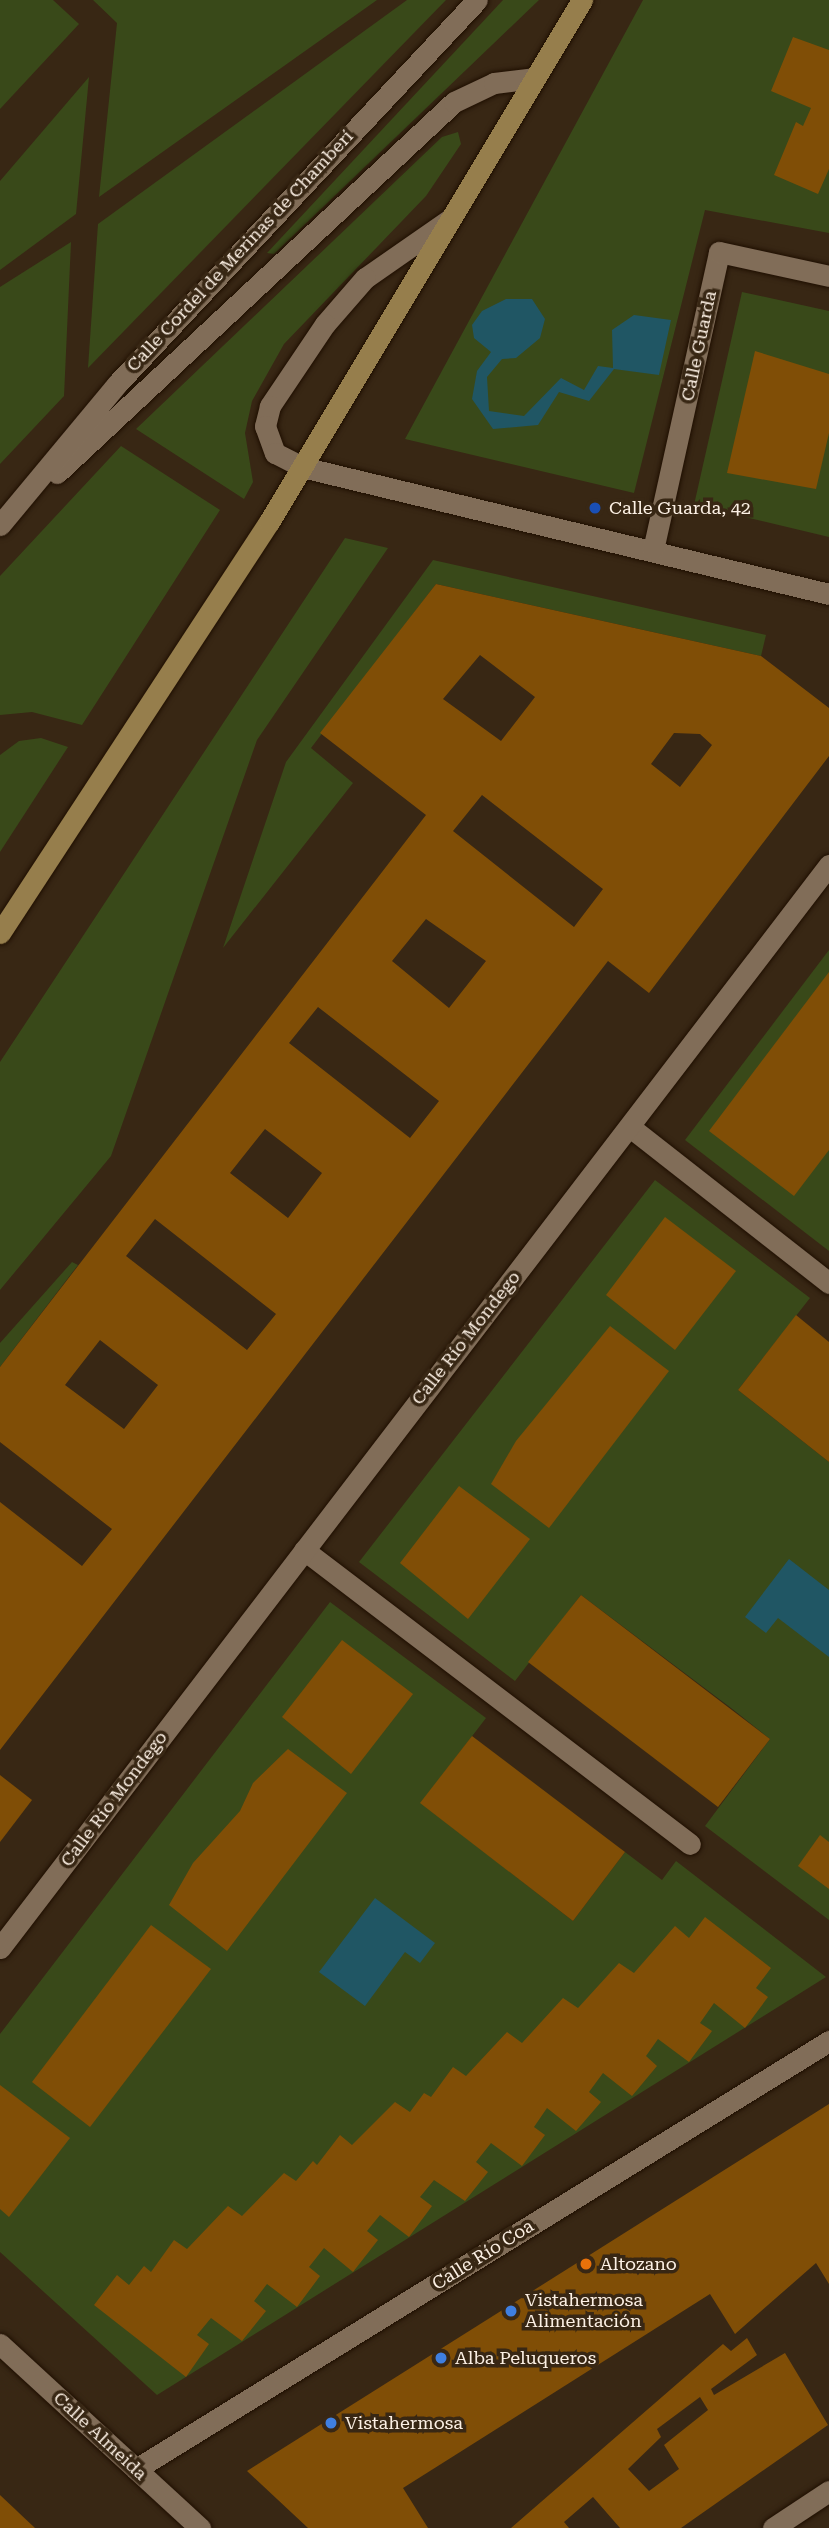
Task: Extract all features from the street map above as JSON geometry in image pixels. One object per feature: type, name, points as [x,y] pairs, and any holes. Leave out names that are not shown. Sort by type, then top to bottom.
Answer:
[{"type":"main road","points":[[0,933],[302,467],[532,78],[582,0]]},
{"type":"street","name":"Calle Cordel de Merinas de Chamberí","points":[[7,518],[117,384],[477,0]]},
{"type":"street","name":"Calle Cordel de Merinas de Chamberí","points":[[7,518],[166,377],[454,102],[494,83],[532,78]]},
{"type":"street","points":[[450,219],[365,278],[325,324],[271,406],[265,426],[275,453],[302,467],[829,594]]},
{"type":"street","name":"Calle Guarda","points":[[653,550],[719,252],[829,276]]},
{"type":"street","name":"Calle Río Mondego","points":[[0,1948],[829,865]]},
{"type":"street","points":[[630,1127],[829,1283]]},
{"type":"street","points":[[304,1550],[690,1844]]},
{"type":"street","name":"Calle Río Coa","points":[[136,2469],[829,2041]]},
{"type":"street","name":"Calle Almeida","points":[[0,2344],[200,2528]]},
{"type":"street","points":[[773,2528],[829,2491]]},
{"type":"green space","points":[[0,0],[53,0],[79,24],[0,109]]},
{"type":"green space","points":[[93,0],[377,0],[99,197],[117,23]]},
{"type":"green space","points":[[407,0],[446,0],[88,368],[98,224]]},
{"type":"green space","points":[[503,0],[539,0],[274,254],[267,253]]},
{"type":"green space","points":[[643,0],[829,0],[829,233],[705,210],[634,493],[405,439]]},
{"type":"green space","points":[[89,77],[76,214],[0,270],[0,181]]},
{"type":"green space","points":[[458,132],[461,144],[426,196],[284,344],[252,401],[245,433],[253,482],[244,499],[136,429],[442,137]]},
{"type":"green space","points":[[71,242],[64,396],[0,464],[0,287]]},
{"type":"green space","points":[[742,292],[829,311],[829,537],[694,505]]},
{"type":"green space","points":[[121,446],[220,510],[82,725],[32,712],[0,715],[0,576]]},
{"type":"green space","points":[[345,538],[388,548],[257,740],[111,1156],[0,1290],[0,1062]]},
{"type":"green space","points":[[433,560],[766,635],[761,656],[436,584],[311,748],[353,783],[223,948],[286,762]]},
{"type":"green space","points":[[41,738],[68,747],[0,852],[0,755],[19,741]]},
{"type":"green space","points":[[829,950],[829,1251],[685,1140]]},
{"type":"green space","points":[[655,1180],[810,1298],[738,1390],[829,1462],[829,1920],[705,1826],[770,1739],[731,1708],[581,1595],[515,1681],[359,1562]]},
{"type":"green space","points":[[72,1262],[78,1265],[0,1367],[0,1343]]},
{"type":"green space","points":[[330,1602],[486,1718],[421,1803],[573,1921],[625,1852],[662,1880],[676,1861],[826,1977],[157,2395],[0,2252],[0,2034]]},
{"type":"water","points":[[506,299],[532,299],[545,319],[540,338],[516,358],[502,359],[487,377],[489,411],[524,416],[561,378],[584,390],[598,366],[613,368],[612,330],[634,315],[671,320],[659,375],[614,369],[589,401],[559,392],[538,425],[493,429],[472,399],[477,371],[491,352],[474,338],[472,325],[482,311]]},
{"type":"water","points":[[789,1559],[829,1590],[829,1657],[778,1618],[766,1633],[745,1617]]},
{"type":"water","points":[[375,1898],[435,1943],[420,1963],[405,1952],[365,2006],[319,1972]]},
{"type":"building","points":[[793,37],[829,50],[829,169],[818,194],[774,175],[796,122],[803,126],[811,108],[771,91]]},
{"type":"building","points":[[755,351],[829,374],[829,433],[816,489],[727,473]]},
{"type":"building","points":[[436,584],[761,656],[829,708],[829,756],[649,993],[608,961],[0,1750],[0,1502],[82,1566],[112,1529],[0,1442],[0,1367],[426,815],[320,733]],"holes":[[[480,655],[535,697],[501,741],[443,699]],[[674,733],[700,734],[712,745],[680,787],[651,764]],[[482,795],[603,889],[574,927],[453,831]],[[426,919],[486,961],[449,1008],[392,961]],[[318,1007],[439,1101],[410,1138],[289,1043]],[[265,1129],[322,1173],[288,1218],[230,1173]],[[155,1219],[276,1314],[247,1350],[126,1256]],[[100,1340],[158,1385],[124,1429],[65,1385]]]},
{"type":"building","points":[[829,972],[829,1150],[794,1196],[709,1131]]},
{"type":"building","points":[[665,1217],[736,1271],[675,1350],[606,1295]]},
{"type":"building","points":[[796,1315],[829,1342],[829,1462],[738,1390]]},
{"type":"building","points":[[610,1326],[669,1371],[549,1528],[491,1484],[516,1441]]},
{"type":"building","points":[[459,1486],[530,1539],[468,1619],[400,1563]]},
{"type":"building","points":[[581,1595],[770,1739],[718,1807],[528,1662]]},
{"type":"building","points":[[342,1640],[413,1694],[351,1774],[282,1717]]},
{"type":"building","points":[[472,1736],[625,1852],[573,1921],[420,1803]]},
{"type":"building","points":[[288,1749],[347,1793],[227,1951],[169,1905],[193,1863],[240,1811],[253,1783]]},
{"type":"building","points":[[0,1775],[32,1800],[0,1842]]},
{"type":"building","points":[[820,1835],[829,1842],[829,1889],[798,1866]]},
{"type":"building","points":[[705,1917],[771,1968],[756,1988],[768,1997],[745,2028],[714,2003],[700,2023],[712,2031],[689,2062],[658,2039],[646,2056],[657,2066],[632,2096],[603,2073],[589,2092],[601,2102],[576,2131],[547,2108],[534,2127],[545,2135],[522,2166],[491,2143],[476,2162],[488,2172],[465,2201],[434,2180],[420,2197],[432,2206],[409,2237],[380,2215],[367,2231],[378,2240],[353,2272],[324,2248],[309,2267],[320,2276],[297,2307],[267,2284],[254,2301],[266,2311],[242,2341],[211,2318],[197,2335],[209,2344],[186,2377],[94,2305],[117,2275],[129,2285],[144,2266],[151,2272],[174,2240],[187,2249],[228,2206],[242,2216],[284,2173],[296,2181],[313,2161],[317,2165],[340,2135],[352,2145],[395,2102],[410,2112],[424,2093],[431,2097],[453,2067],[466,2076],[507,2032],[522,2043],[563,1998],[578,2008],[619,1963],[634,1973],[675,1926],[689,1938]]},
{"type":"building","points":[[151,1925],[211,1969],[90,2127],[32,2082]]},
{"type":"building","points":[[0,2085],[70,2138],[9,2217],[0,2209]]},
{"type":"building","points":[[829,2104],[829,2284],[816,2263],[735,2334],[710,2294],[403,2488],[428,2528],[308,2528],[247,2471]]},
{"type":"building","points":[[747,2338],[757,2355],[711,2389],[714,2395],[785,2353],[828,2425],[681,2528],[620,2528],[593,2497],[564,2522],[569,2528],[511,2528],[723,2344],[731,2351]],"holes":[[[700,2397],[708,2410],[664,2445],[679,2469],[649,2491],[628,2469],[661,2437],[657,2429]]]},
{"type":"building","points":[[0,2495],[35,2528],[0,2528]]},
{"type":"place","name":"Calle Guarda, 42","points":[[595,508]]},
{"type":"place","name":"Altozano","points":[[586,2264]]},
{"type":"place","name":"Vistahermosa Alimentación","points":[[511,2311]]},
{"type":"place","name":"Alba Peluqueros","points":[[441,2358]]},
{"type":"place","name":"Vistahermosa","points":[[331,2423]]}]
